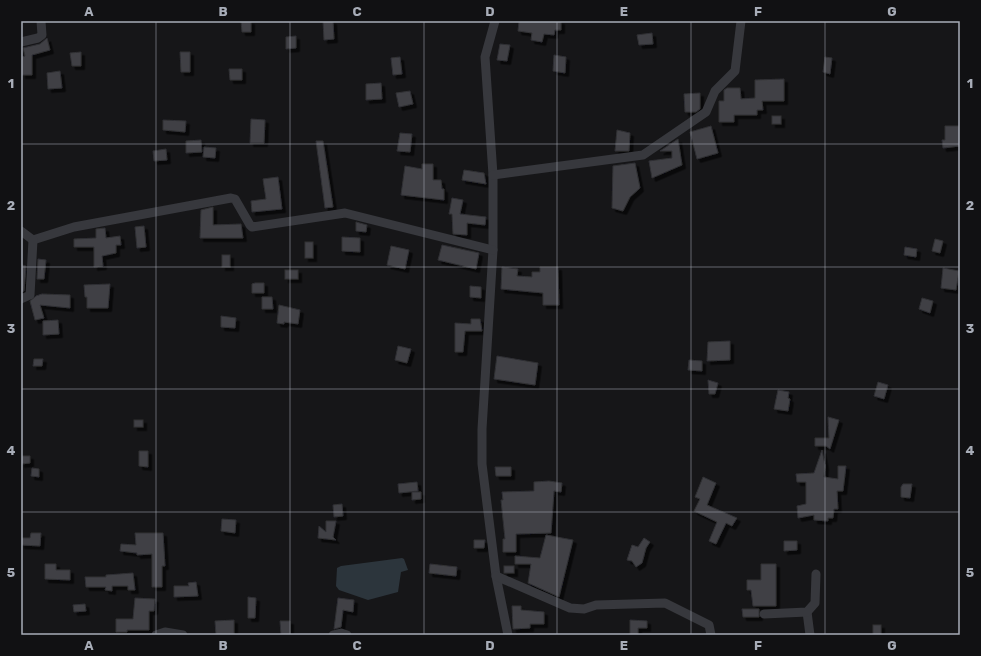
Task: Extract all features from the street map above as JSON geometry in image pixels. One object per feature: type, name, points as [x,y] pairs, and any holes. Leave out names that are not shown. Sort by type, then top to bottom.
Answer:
[{"type":"street","points":[[21,42],[38,38],[42,35],[41,21]]},
{"type":"street","points":[[495,21],[485,57],[493,175],[492,250],[482,429],[482,464],[496,576],[508,635]]},
{"type":"street","points":[[493,175],[643,155],[706,112],[715,91],[735,71],[741,21]]},
{"type":"street","points":[[33,240],[74,227],[231,198],[235,199],[252,226],[345,212],[492,250]]},
{"type":"street","points":[[21,231],[33,240]]},
{"type":"street","points":[[21,299],[30,295],[33,240]]},
{"type":"street","points":[[764,614],[807,612],[815,603],[816,574]]},
{"type":"street","points":[[496,576],[576,609],[596,605],[665,602],[709,625],[711,635]]},
{"type":"street","points":[[807,612],[810,635]]},
{"type":"street","points":[[156,635],[165,632],[183,635]]},
{"type":"street","points":[[334,635],[341,633],[347,635]]},
{"type":"shaded area","points":[[402,558],[404,559],[408,570],[401,572],[398,592],[368,600],[339,590],[336,586],[337,568],[341,566]]},
{"type":"building","points":[[241,21],[251,21],[251,32],[242,32]]},
{"type":"building","points":[[323,21],[333,21],[334,39],[324,40]]},
{"type":"building","points":[[519,21],[561,21],[561,30],[555,30],[554,35],[544,34],[542,42],[531,40],[532,33],[518,31]]},
{"type":"building","points":[[652,33],[653,44],[639,45],[637,35]]},
{"type":"building","points":[[296,36],[296,48],[286,49],[286,37]]},
{"type":"building","points":[[47,38],[50,50],[32,55],[32,75],[22,75],[22,57],[25,56],[23,48],[40,44]]},
{"type":"building","points":[[500,44],[510,45],[507,61],[497,60]]},
{"type":"building","points":[[81,52],[81,66],[72,66],[70,53]]},
{"type":"building","points":[[180,52],[190,52],[190,72],[181,72]]},
{"type":"building","points":[[554,55],[566,57],[565,73],[553,71]]},
{"type":"building","points":[[400,57],[402,74],[393,75],[391,58]]},
{"type":"building","points":[[825,57],[832,58],[830,74],[823,72]]},
{"type":"building","points":[[229,69],[242,69],[242,80],[230,80]]},
{"type":"building","points":[[60,71],[62,88],[48,89],[47,73]]},
{"type":"building","points":[[784,79],[784,101],[762,101],[763,110],[757,110],[757,115],[734,115],[734,122],[719,122],[719,101],[724,101],[724,90],[727,88],[740,88],[741,99],[755,98],[755,80]]},
{"type":"building","points":[[381,83],[382,99],[366,100],[366,84]]},
{"type":"building","points":[[410,91],[413,104],[399,107],[396,93]]},
{"type":"building","points":[[700,93],[700,109],[696,112],[685,112],[684,94]]},
{"type":"building","points":[[772,116],[781,116],[781,124],[772,124]]},
{"type":"building","points":[[251,119],[265,120],[264,143],[250,143]]},
{"type":"building","points":[[163,120],[186,121],[185,132],[163,130]]},
{"type":"building","points":[[711,126],[718,153],[697,159],[690,132]]},
{"type":"building","points":[[945,126],[960,126],[960,146],[943,148],[942,140],[945,140]]},
{"type":"building","points":[[617,130],[630,133],[629,151],[615,151]]},
{"type":"building","points":[[400,133],[412,134],[410,152],[397,151]]},
{"type":"building","points":[[678,139],[682,165],[652,178],[649,161],[672,158],[672,151],[660,151]]},
{"type":"building","points":[[201,140],[202,152],[186,153],[186,141]]},
{"type":"building","points":[[316,141],[323,141],[333,207],[325,208]]},
{"type":"building","points":[[204,147],[216,148],[215,158],[203,157]]},
{"type":"building","points":[[166,149],[167,160],[154,161],[153,151]]},
{"type":"building","points":[[635,163],[640,188],[630,197],[623,211],[612,208],[613,166]]},
{"type":"building","points":[[422,164],[433,164],[433,180],[441,180],[442,189],[444,189],[444,200],[401,195],[405,166],[422,169]]},
{"type":"building","points":[[464,170],[484,173],[486,184],[462,180]]},
{"type":"building","points":[[278,177],[282,209],[252,212],[251,201],[266,199],[263,179]]},
{"type":"building","points":[[452,198],[463,200],[460,214],[486,217],[485,225],[467,223],[467,235],[453,234],[452,214],[449,214]]},
{"type":"building","points":[[213,207],[213,225],[241,224],[243,238],[200,238],[201,210]]},
{"type":"building","points":[[356,222],[367,225],[366,232],[356,231]]},
{"type":"building","points":[[144,226],[146,247],[137,248],[135,227]]},
{"type":"building","points":[[105,228],[106,238],[120,236],[121,245],[116,245],[116,253],[102,256],[103,266],[94,267],[94,247],[74,247],[74,239],[96,238],[96,229]]},
{"type":"building","points":[[342,237],[360,238],[360,252],[342,251]]},
{"type":"building","points":[[935,239],[943,241],[940,253],[932,251]]},
{"type":"building","points":[[305,242],[313,242],[313,258],[305,258]]},
{"type":"building","points":[[442,245],[479,253],[476,269],[438,260]]},
{"type":"building","points":[[391,246],[409,250],[405,269],[387,265]]},
{"type":"building","points":[[905,247],[917,249],[916,257],[904,255]]},
{"type":"building","points":[[222,255],[230,255],[230,267],[222,267]]},
{"type":"building","points":[[38,259],[46,260],[44,279],[37,279]]},
{"type":"building","points":[[22,265],[26,266],[24,291],[21,292]]},
{"type":"building","points":[[502,267],[518,269],[517,276],[532,277],[532,272],[540,272],[540,267],[558,267],[559,305],[543,305],[543,293],[501,289]]},
{"type":"building","points":[[943,268],[959,271],[956,290],[941,288]]},
{"type":"building","points":[[285,270],[298,270],[298,279],[285,279]]},
{"type":"building","points":[[264,283],[264,293],[252,293],[252,284]]},
{"type":"building","points":[[110,284],[108,308],[87,308],[87,297],[85,297],[84,285]]},
{"type":"building","points":[[470,286],[481,287],[481,298],[470,297]]},
{"type":"building","points":[[42,294],[70,295],[70,308],[40,305],[44,318],[35,320],[30,301],[36,296]]},
{"type":"building","points":[[262,297],[272,297],[273,309],[262,309]]},
{"type":"building","points":[[922,298],[933,301],[930,313],[919,309]]},
{"type":"building","points":[[279,305],[300,310],[298,324],[284,322],[284,324],[277,323]]},
{"type":"building","points":[[221,316],[236,318],[235,328],[221,327]]},
{"type":"building","points":[[471,319],[480,319],[482,331],[465,331],[463,352],[455,352],[455,323],[471,324]]},
{"type":"building","points":[[58,320],[59,334],[43,335],[43,321]]},
{"type":"building","points":[[730,341],[730,360],[707,361],[708,342]]},
{"type":"building","points":[[398,346],[411,349],[407,363],[395,360]]},
{"type":"building","points":[[497,356],[538,363],[535,385],[494,379]]},
{"type":"building","points":[[34,359],[43,359],[42,366],[33,366]]},
{"type":"building","points":[[689,360],[702,361],[702,371],[688,370]]},
{"type":"building","points":[[708,380],[718,383],[715,394],[709,394]]},
{"type":"building","points":[[878,382],[888,385],[884,399],[874,396]]},
{"type":"building","points":[[778,390],[789,392],[788,398],[790,399],[788,411],[774,409]]},
{"type":"building","points":[[828,417],[839,420],[830,449],[826,446],[815,446],[815,438],[829,438]]},
{"type":"building","points":[[134,420],[143,420],[143,427],[134,427]]},
{"type":"building","points":[[822,450],[825,466],[824,477],[838,479],[838,466],[846,466],[843,491],[837,491],[838,509],[834,509],[833,518],[828,518],[828,521],[814,520],[814,515],[798,518],[797,506],[806,504],[806,482],[797,482],[796,474],[814,473]]},
{"type":"building","points":[[139,451],[148,451],[148,467],[139,466]]},
{"type":"building","points":[[21,456],[30,456],[30,463],[21,464]]},
{"type":"building","points":[[495,467],[511,467],[511,476],[496,476]]},
{"type":"building","points":[[32,468],[39,469],[39,477],[31,476]]},
{"type":"building","points":[[703,477],[716,483],[707,505],[737,518],[732,526],[726,523],[716,544],[709,541],[717,522],[694,511],[700,499],[695,497]]},
{"type":"building","points":[[549,481],[562,483],[561,492],[554,491],[551,533],[516,534],[516,552],[503,552],[503,539],[505,539],[501,500],[503,500],[502,492],[534,491],[534,482]]},
{"type":"building","points":[[417,482],[418,491],[399,493],[398,484]]},
{"type":"building","points":[[903,484],[912,484],[910,498],[901,497],[901,487]]},
{"type":"building","points":[[412,492],[421,492],[421,499],[412,500]]},
{"type":"building","points":[[342,504],[343,516],[334,517],[333,505]]},
{"type":"building","points":[[222,519],[236,520],[235,533],[221,531]]},
{"type":"building","points":[[326,521],[336,521],[333,537],[336,540],[318,538],[319,526],[326,532]]},
{"type":"building","points":[[31,533],[41,533],[40,546],[21,545],[21,538],[30,538]]},
{"type":"building","points":[[135,533],[163,533],[165,566],[162,566],[162,587],[152,587],[152,554],[137,555],[137,553],[120,551],[121,544],[136,545]]},
{"type":"building","points":[[546,535],[573,540],[559,597],[528,583],[531,564],[515,564],[515,556],[540,558]]},
{"type":"building","points":[[644,538],[650,542],[646,548],[642,563],[636,567],[632,561],[627,560],[632,545],[638,547]]},
{"type":"building","points":[[474,540],[485,540],[484,548],[474,548]]},
{"type":"building","points":[[784,541],[797,541],[797,550],[784,551]]},
{"type":"building","points":[[45,564],[56,564],[56,570],[70,570],[70,580],[45,579]]},
{"type":"building","points":[[430,564],[457,567],[456,576],[429,573]]},
{"type":"building","points":[[761,564],[776,564],[776,606],[753,606],[751,590],[747,590],[747,580],[761,580]]},
{"type":"building","points":[[504,566],[514,566],[514,573],[504,573]]},
{"type":"building","points":[[133,573],[135,590],[128,590],[128,586],[112,586],[112,591],[105,590],[106,587],[86,587],[85,577],[106,577],[106,575]]},
{"type":"building","points":[[196,582],[198,596],[174,597],[174,586],[189,586],[188,583]]},
{"type":"building","points":[[248,597],[256,598],[255,618],[248,618]]},
{"type":"building","points":[[135,598],[155,599],[154,611],[149,611],[149,630],[127,630],[127,632],[116,632],[116,619],[133,619]]},
{"type":"building","points":[[338,598],[354,600],[353,612],[343,610],[341,627],[334,629]]},
{"type":"building","points":[[85,604],[86,611],[74,612],[73,605]]},
{"type":"building","points":[[512,606],[521,606],[521,610],[544,612],[544,624],[530,624],[530,628],[513,629]]},
{"type":"building","points":[[742,609],[759,609],[759,617],[743,617]]},
{"type":"building","points":[[234,620],[234,634],[216,635],[215,621]]},
{"type":"building","points":[[630,620],[647,621],[647,628],[638,628],[638,635],[630,635]]},
{"type":"building","points":[[280,621],[290,621],[290,635],[281,635]]},
{"type":"building","points":[[873,625],[881,625],[881,635],[873,635]]}]
